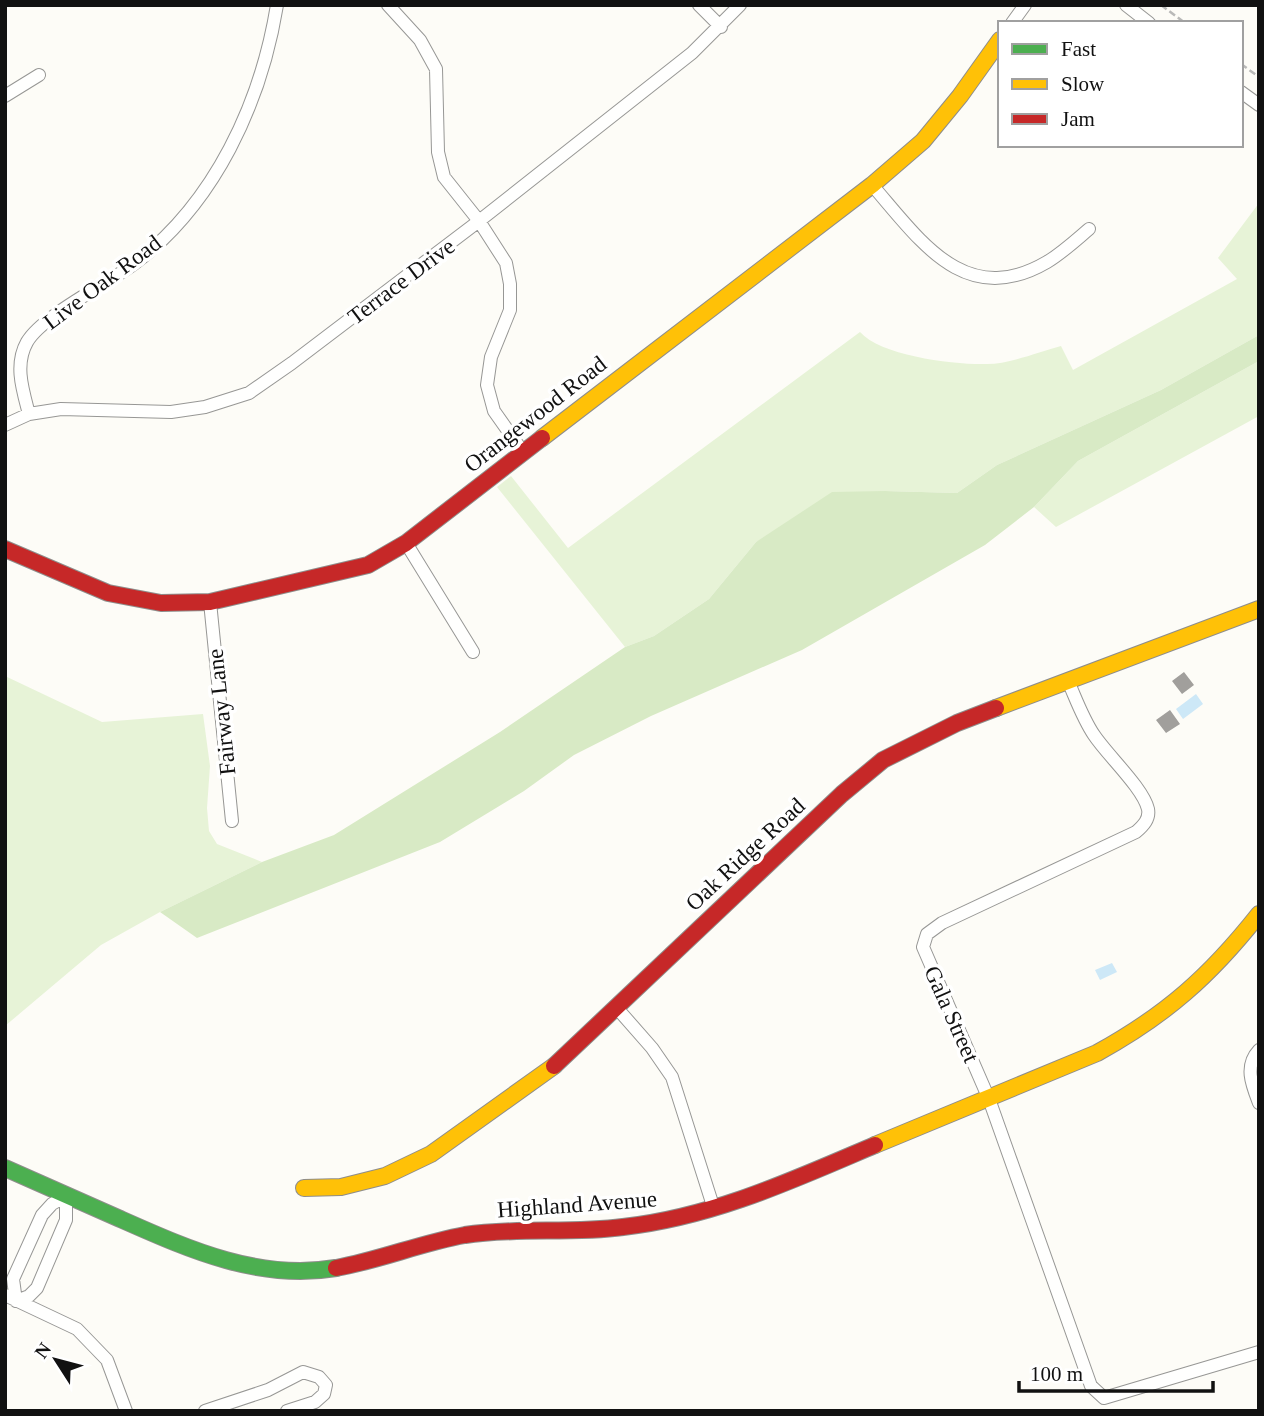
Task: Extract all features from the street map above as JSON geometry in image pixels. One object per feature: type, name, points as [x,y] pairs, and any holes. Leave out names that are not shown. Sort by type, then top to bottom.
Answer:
[{"type":"street","name":"Live Oak Road","points":[[29,414],[21,383],[21,359],[28,341],[42,325],[135,263],[180,222],[219,167],[247,114],[270,46],[277,5]]},
{"type":"street","points":[[388,5],[420,40],[436,69],[438,152],[444,177],[479,221],[506,263],[510,284],[510,310],[491,357],[487,385],[494,411],[523,452]]},
{"type":"street","points":[[699,5],[720,27]]},
{"type":"street","name":"Terrace Drive","points":[[5,425],[29,414],[61,409],[171,412],[205,407],[248,393],[292,363],[479,221],[692,53],[740,5]]},
{"type":"street","points":[[1013,21],[1025,5]]},
{"type":"street","points":[[1126,5],[1146,21]]},
{"type":"street","name":"Orangewood Road","points":[[5,549],[108,593],[160,603],[210,602],[368,565],[406,543],[872,185],[923,141],[998,43]]},
{"type":"street","points":[[5,96],[39,75]]},
{"type":"street","points":[[1243,93],[1259,105]]},
{"type":"street","points":[[872,185],[943,261],[970,275],[1009,278],[1047,262],[1089,229]]},
{"type":"street","points":[[406,543],[472,652]]},
{"type":"street","name":"Fairway Lane","points":[[210,602],[232,821]]},
{"type":"street","name":"Oak Ridge Road","points":[[304,1188],[341,1187],[374,1179],[431,1154],[546,1073],[842,794],[883,761],[957,723],[1259,609]]},
{"type":"street","name":"Gala Street","points":[[1068,681],[1092,732],[1144,797],[1149,813],[1145,824],[1136,832],[942,923],[927,934],[923,947],[989,1099],[1091,1386],[1104,1398],[1259,1352]]},
{"type":"street","name":"Highland Avenue","points":[[5,1168],[204,1255],[247,1266],[278,1270],[316,1270],[345,1266],[451,1237],[485,1233],[623,1228],[661,1223],[746,1199],[1097,1052],[1157,1017],[1211,972],[1259,914]]},
{"type":"street","points":[[616,1007],[652,1048],[671,1077],[713,1209]]},
{"type":"street","points":[[1256,1054],[1250,1078],[1259,1103]]},
{"type":"street","points":[[66,1196],[66,1220],[37,1288],[29,1296],[11,1298],[13,1279],[37,1226],[52,1204],[66,1196]]},
{"type":"street","points":[[11,1298],[77,1329],[107,1360],[126,1411]]},
{"type":"street","points":[[205,1411],[268,1390],[303,1372],[319,1377],[326,1385],[324,1394],[315,1402],[287,1411]]},
{"type":"path","points":[[1161,5],[1182,21]]},
{"type":"path","points":[[1243,65],[1259,77]]},
{"type":"green space","points":[[1259,203],[1259,335],[1161,390],[997,465],[957,493],[885,491],[756,542],[709,599],[654,636],[625,647],[497,487],[511,476],[568,548],[860,332],[870,340],[901,353],[957,363],[1005,362],[1061,346],[1073,370],[1237,279],[1218,258]]},
{"type":"green space","points":[[1259,335],[1259,361],[1078,461],[1034,507],[985,545],[802,650],[651,716],[574,755],[524,791],[440,842],[197,938],[160,912],[262,862],[334,835],[500,732],[625,647],[654,636],[709,599],[756,542],[832,492],[957,493],[997,465],[1161,390]]},
{"type":"green space","points":[[1259,361],[1259,416],[1056,527],[1034,507],[1078,461]]},
{"type":"green space","points":[[5,676],[102,722],[203,714],[210,766],[207,808],[209,831],[217,844],[262,862],[160,912],[101,945],[5,1026]]},
{"type":"water","points":[[1196,694],[1203,704],[1183,719],[1176,709]]},
{"type":"water","points":[[1112,963],[1117,972],[1100,980],[1095,970]]},
{"type":"building","points":[[1184,672],[1194,685],[1182,694],[1172,681]]},
{"type":"building","points":[[1170,710],[1180,724],[1166,733],[1156,720]]},
{"type":"traffic: fast","points":[[5,1168],[171,1241],[224,1260],[279,1270],[336,1268]]},
{"type":"traffic: slow","points":[[542,438],[872,185],[923,141],[998,43]]},
{"type":"traffic: slow","points":[[996,708],[1259,609]]},
{"type":"traffic: slow","points":[[875,1145],[1097,1053],[1122,1039],[1186,992],[1223,957],[1259,914]]},
{"type":"traffic: slow","points":[[304,1188],[341,1187],[385,1176],[431,1154],[554,1066]]},
{"type":"traffic: jam","points":[[5,549],[108,593],[161,603],[210,602],[368,565],[406,543],[542,438]]},
{"type":"traffic: jam","points":[[554,1066],[842,794],[883,760],[957,723],[996,708]]},
{"type":"traffic: jam","points":[[336,1268],[465,1235],[504,1231],[603,1229],[689,1215],[752,1195],[875,1145]]}]
